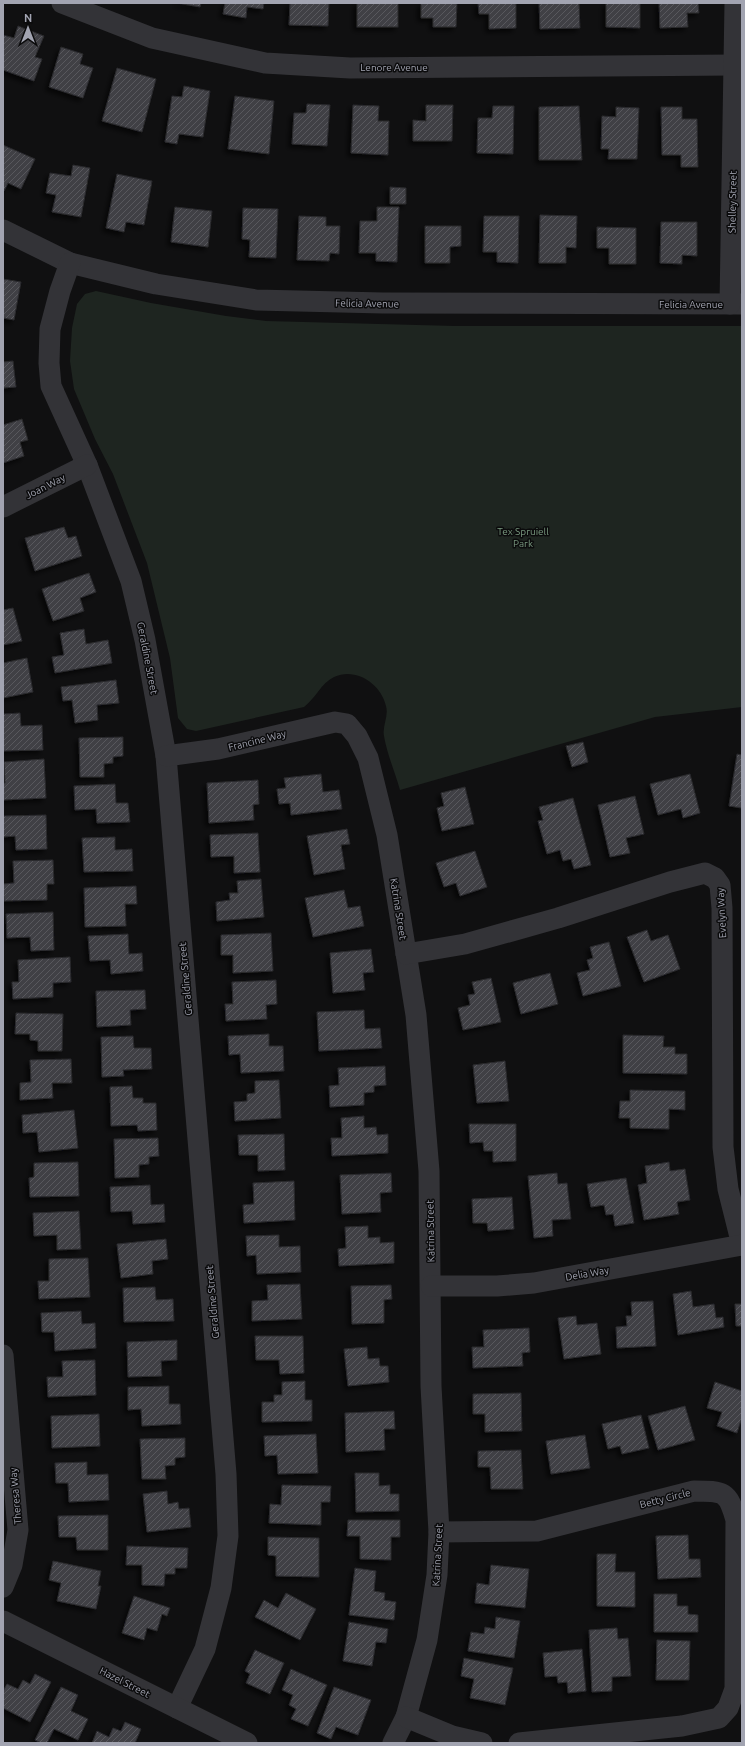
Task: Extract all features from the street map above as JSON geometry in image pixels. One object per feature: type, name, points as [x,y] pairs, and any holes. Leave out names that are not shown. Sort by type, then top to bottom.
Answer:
[{"type":"street","name":"Lenore Avenue","points":[[62,3],[152,38],[265,63],[350,68],[735,65]]},
{"type":"street","name":"Shelley Street","points":[[735,3],[736,304]]},
{"type":"street","name":"Felicia Avenue","points":[[3,230],[70,263],[156,284],[256,300],[383,303],[736,304]]},
{"type":"street","name":"Geraldine Street","points":[[70,263],[60,291],[50,329],[49,363],[51,386],[87,465],[131,581],[145,640],[166,756],[225,1466],[228,1536],[222,1588],[205,1649],[177,1708]]},
{"type":"street","name":"Joan Way","points":[[3,508],[87,465]]},
{"type":"street","name":"Francine Way","points":[[166,756],[218,749],[335,722],[347,724]]},
{"type":"street","name":"Katrina Street","points":[[347,724],[357,736],[368,758],[387,835],[416,1014],[429,1171],[431,1386],[439,1532],[437,1575],[427,1640],[406,1717],[393,1743]]},
{"type":"street","name":"Evelyn Way","points":[[406,954],[465,944],[558,918],[670,882],[705,873],[715,878],[720,885],[722,908],[723,1147],[728,1189],[742,1245]]},
{"type":"street","name":"Delia Way","points":[[431,1286],[497,1286],[534,1283],[742,1245]]},
{"type":"street","name":"Theresa Way","points":[[3,1355],[18,1530],[12,1565],[3,1587]]},
{"type":"street","name":"Betty Circle","points":[[439,1532],[537,1531],[694,1491],[711,1491],[726,1495],[731,1502],[736,1520],[735,1689],[728,1708],[719,1718],[682,1726],[519,1743]]},
{"type":"street","name":"Hazel Street","points":[[3,1621],[247,1743]]},
{"type":"street","points":[[406,1717],[452,1736],[482,1743]]},
{"type":"green space","name":"Tex Spruiell Park","points":[[96,291],[151,303],[226,316],[266,321],[455,326],[742,326],[742,707],[655,717],[400,790],[384,736],[387,710],[386,706],[379,691],[359,676],[342,674],[334,677],[322,687],[304,707],[196,731],[187,729],[178,718],[170,658],[147,563],[113,474],[95,439],[74,389],[70,361],[72,328],[77,304],[85,294]]},
{"type":"building","points":[[177,3],[201,3],[200,7]]},
{"type":"building","points":[[225,3],[264,3],[263,9],[247,7],[246,18],[223,14]]},
{"type":"building","points":[[290,3],[329,3],[328,26],[289,25]]},
{"type":"building","points":[[357,3],[398,3],[398,27],[357,27]]},
{"type":"building","points":[[421,3],[457,3],[456,27],[433,27],[433,18],[421,18]]},
{"type":"building","points":[[478,3],[516,3],[516,28],[489,29],[489,14],[479,14]]},
{"type":"building","points":[[539,3],[579,3],[580,28],[540,29]]},
{"type":"building","points":[[606,3],[640,3],[640,28],[606,27]]},
{"type":"building","points":[[659,3],[698,3],[699,13],[687,13],[688,27],[660,28]]},
{"type":"building","points":[[18,26],[44,36],[35,57],[42,59],[34,81],[3,70],[3,35],[14,38]]},
{"type":"building","points":[[61,47],[83,54],[80,64],[93,68],[83,98],[49,87]]},
{"type":"building","points":[[117,68],[156,79],[142,132],[102,121]]},
{"type":"building","points":[[184,86],[210,91],[203,137],[179,134],[177,144],[165,142],[172,96],[182,97]]},
{"type":"building","points":[[235,96],[274,101],[269,154],[228,149]]},
{"type":"building","points":[[307,104],[330,105],[327,146],[292,144],[294,113],[306,113]]},
{"type":"building","points":[[353,105],[379,106],[378,121],[389,121],[388,155],[351,153]]},
{"type":"building","points":[[426,105],[453,105],[452,141],[413,141],[413,120],[426,121]]},
{"type":"building","points":[[493,106],[514,106],[513,154],[477,153],[478,118],[492,118]]},
{"type":"building","points":[[579,106],[582,160],[539,160],[539,107]]},
{"type":"building","points":[[616,107],[639,108],[637,159],[608,159],[609,149],[601,149],[602,116],[616,117]]},
{"type":"building","points":[[661,107],[682,107],[682,119],[697,119],[698,167],[681,167],[681,155],[662,155]]},
{"type":"building","points":[[3,145],[35,159],[21,189],[8,183],[3,191]]},
{"type":"building","points":[[73,165],[90,168],[81,217],[52,212],[56,195],[46,193],[50,173],[71,176]]},
{"type":"building","points":[[117,174],[152,181],[144,225],[126,222],[124,232],[106,228]]},
{"type":"building","points":[[390,187],[406,188],[406,204],[390,204]]},
{"type":"building","points":[[175,207],[212,211],[208,247],[171,242]]},
{"type":"building","points":[[377,207],[399,207],[397,262],[376,261],[376,253],[359,253],[360,221],[377,221]]},
{"type":"building","points":[[243,208],[278,209],[276,258],[249,257],[250,240],[242,239]]},
{"type":"building","points":[[540,215],[577,216],[576,248],[566,247],[566,263],[539,263]]},
{"type":"building","points":[[299,216],[326,217],[326,226],[340,226],[339,254],[330,253],[329,261],[297,260]]},
{"type":"building","points":[[484,216],[519,216],[518,263],[497,262],[497,252],[483,252]]},
{"type":"building","points":[[661,222],[697,222],[697,256],[682,255],[682,264],[660,263]]},
{"type":"building","points":[[425,226],[461,226],[461,246],[450,247],[450,263],[425,263]]},
{"type":"building","points":[[597,227],[636,228],[636,264],[609,264],[609,248],[597,248]]},
{"type":"building","points":[[3,279],[21,282],[14,320],[3,318]]},
{"type":"building","points":[[13,361],[16,387],[3,388],[3,362]]},
{"type":"building","points":[[22,419],[28,440],[20,442],[24,456],[3,463],[3,425]]},
{"type":"building","points":[[64,527],[68,538],[76,536],[82,556],[35,571],[25,538]]},
{"type":"building","points":[[89,573],[96,592],[80,598],[84,611],[53,621],[42,589]]},
{"type":"building","points":[[13,608],[22,641],[3,645],[3,610]]},
{"type":"building","points":[[84,629],[86,644],[108,640],[112,663],[55,673],[52,657],[64,655],[60,633]]},
{"type":"building","points":[[27,658],[33,692],[3,698],[3,663]]},
{"type":"building","points":[[116,680],[119,703],[97,705],[98,720],[75,723],[72,700],[63,701],[61,687]]},
{"type":"building","points":[[20,713],[21,726],[42,725],[43,750],[3,751],[3,714]]},
{"type":"building","points":[[123,737],[123,756],[113,757],[113,763],[104,764],[104,777],[80,777],[79,738]]},
{"type":"building","points":[[583,742],[588,762],[572,767],[566,746]]},
{"type":"building","points":[[737,754],[742,755],[742,808],[729,806]]},
{"type":"building","points":[[44,759],[46,798],[3,800],[3,783],[5,783],[4,762]]},
{"type":"building","points":[[321,774],[323,792],[339,790],[342,809],[291,815],[290,803],[279,804],[277,789],[286,788],[284,778]]},
{"type":"building","points":[[690,774],[700,813],[683,818],[681,809],[658,815],[650,784]]},
{"type":"building","points":[[258,780],[259,804],[253,805],[254,820],[209,823],[207,783]]},
{"type":"building","points":[[115,784],[116,803],[128,803],[130,822],[97,823],[96,809],[75,810],[74,786]]},
{"type":"building","points":[[465,787],[474,824],[442,831],[437,808],[444,806],[441,793]]},
{"type":"building","points":[[635,796],[644,834],[626,838],[630,853],[610,857],[598,805]]},
{"type":"building","points":[[573,798],[591,865],[574,869],[571,859],[563,861],[560,850],[547,854],[538,821],[543,820],[539,807]]},
{"type":"building","points":[[46,815],[47,849],[16,850],[15,836],[3,837],[3,816]]},
{"type":"building","points":[[347,829],[350,844],[341,845],[345,869],[314,875],[307,836]]},
{"type":"building","points":[[258,833],[260,872],[234,873],[234,856],[211,857],[210,835]]},
{"type":"building","points":[[115,837],[115,850],[132,849],[133,871],[84,872],[82,838]]},
{"type":"building","points":[[475,851],[487,887],[460,896],[456,883],[444,887],[436,863]]},
{"type":"building","points":[[53,860],[54,884],[47,884],[47,900],[4,901],[3,884],[14,883],[13,861]]},
{"type":"building","points":[[261,879],[264,917],[217,921],[216,902],[230,900],[229,893],[238,893],[237,881]]},
{"type":"building","points":[[136,886],[137,904],[125,904],[126,926],[85,927],[84,888]]},
{"type":"building","points":[[344,890],[348,908],[360,906],[364,926],[313,937],[305,898]]},
{"type":"building","points":[[53,912],[54,950],[31,951],[30,937],[7,938],[6,914]]},
{"type":"building","points":[[647,930],[651,941],[668,935],[680,969],[644,982],[627,937]]},
{"type":"building","points":[[271,933],[273,971],[233,973],[233,955],[221,955],[221,935]]},
{"type":"building","points":[[128,934],[129,954],[142,953],[143,971],[111,974],[110,960],[90,961],[88,936]]},
{"type":"building","points":[[609,942],[621,986],[583,996],[577,973],[590,970],[587,960],[593,958],[590,947]]},
{"type":"building","points":[[371,949],[374,972],[363,973],[365,990],[333,993],[330,953]]},
{"type":"building","points":[[70,957],[71,982],[53,983],[53,997],[13,999],[12,982],[19,982],[18,960]]},
{"type":"building","points":[[550,973],[558,1004],[521,1014],[513,983]]},
{"type":"building","points":[[491,978],[501,1022],[463,1030],[458,1008],[470,1005],[468,995],[475,994],[472,982]]},
{"type":"building","points":[[276,980],[277,1004],[266,1005],[267,1019],[226,1021],[225,1004],[233,1004],[232,982]]},
{"type":"building","points":[[145,990],[146,1009],[130,1010],[131,1025],[97,1027],[96,991]]},
{"type":"building","points":[[364,1010],[365,1029],[380,1028],[382,1048],[319,1051],[317,1012]]},
{"type":"building","points":[[16,1013],[63,1014],[62,1051],[38,1051],[38,1041],[30,1040],[30,1034],[15,1034]]},
{"type":"building","points":[[269,1034],[269,1046],[283,1046],[284,1071],[241,1073],[240,1054],[229,1055],[228,1036]]},
{"type":"building","points":[[623,1035],[664,1036],[663,1047],[675,1047],[675,1054],[687,1054],[687,1074],[623,1073]]},
{"type":"building","points":[[133,1036],[134,1048],[151,1048],[152,1069],[123,1070],[124,1076],[102,1077],[101,1037]]},
{"type":"building","points":[[71,1059],[72,1083],[52,1083],[53,1098],[20,1100],[20,1083],[31,1082],[30,1060]]},
{"type":"building","points":[[505,1061],[509,1101],[477,1103],[473,1065]]},
{"type":"building","points":[[385,1066],[386,1085],[374,1086],[374,1092],[364,1093],[364,1105],[330,1107],[329,1086],[339,1085],[338,1068]]},
{"type":"building","points":[[279,1080],[281,1118],[235,1121],[234,1102],[247,1101],[247,1094],[255,1093],[255,1081]]},
{"type":"building","points":[[132,1086],[133,1098],[143,1098],[143,1103],[156,1103],[157,1130],[138,1131],[137,1125],[111,1126],[110,1087]]},
{"type":"building","points":[[630,1090],[685,1091],[685,1110],[669,1109],[669,1129],[630,1128],[630,1118],[619,1118],[620,1101],[630,1101]]},
{"type":"building","points":[[74,1110],[78,1148],[39,1152],[37,1132],[23,1133],[22,1115]]},
{"type":"building","points":[[364,1116],[364,1128],[376,1127],[377,1135],[388,1134],[388,1153],[332,1156],[331,1138],[342,1138],[341,1118]]},
{"type":"building","points":[[469,1124],[516,1124],[516,1161],[493,1162],[493,1151],[484,1151],[483,1142],[470,1143]]},
{"type":"building","points":[[284,1134],[285,1170],[258,1171],[258,1155],[239,1155],[238,1135]]},
{"type":"building","points":[[158,1138],[159,1156],[149,1157],[149,1164],[139,1165],[139,1177],[115,1178],[114,1139]]},
{"type":"building","points":[[78,1162],[79,1196],[30,1197],[29,1178],[34,1177],[34,1163]]},
{"type":"building","points":[[669,1162],[670,1171],[685,1169],[690,1200],[677,1202],[679,1214],[644,1220],[638,1185],[647,1183],[645,1166]]},
{"type":"building","points":[[391,1173],[392,1192],[380,1193],[381,1212],[342,1214],[340,1175]]},
{"type":"building","points":[[557,1173],[558,1184],[567,1183],[571,1219],[552,1220],[553,1236],[534,1238],[528,1176]]},
{"type":"building","points":[[626,1178],[634,1223],[615,1226],[613,1214],[606,1215],[604,1205],[591,1207],[587,1184]]},
{"type":"building","points":[[294,1181],[295,1220],[244,1223],[243,1205],[254,1204],[253,1183]]},
{"type":"building","points":[[150,1185],[151,1205],[164,1204],[165,1222],[133,1224],[132,1211],[111,1212],[110,1187]]},
{"type":"building","points":[[512,1197],[514,1229],[488,1231],[487,1223],[473,1223],[472,1199]]},
{"type":"building","points":[[79,1211],[81,1249],[57,1250],[57,1235],[34,1236],[33,1213]]},
{"type":"building","points":[[368,1226],[368,1238],[380,1237],[380,1243],[394,1242],[394,1263],[339,1266],[338,1249],[346,1248],[345,1227]]},
{"type":"building","points":[[279,1235],[279,1247],[300,1246],[301,1272],[257,1274],[256,1255],[247,1256],[246,1236]]},
{"type":"building","points":[[166,1239],[168,1259],[152,1261],[153,1274],[121,1278],[117,1244]]},
{"type":"building","points":[[88,1258],[90,1297],[39,1299],[38,1281],[49,1281],[49,1259]]},
{"type":"building","points":[[300,1284],[302,1319],[252,1321],[252,1301],[268,1300],[267,1285]]},
{"type":"building","points":[[391,1285],[392,1299],[384,1300],[384,1323],[352,1324],[351,1286]]},
{"type":"building","points":[[155,1287],[156,1300],[173,1299],[174,1321],[124,1322],[123,1288]]},
{"type":"building","points":[[691,1291],[693,1307],[714,1304],[716,1318],[723,1317],[724,1327],[678,1335],[673,1294]]},
{"type":"building","points":[[653,1301],[656,1346],[617,1348],[616,1327],[627,1326],[626,1316],[632,1316],[631,1302]]},
{"type":"building","points":[[735,1304],[742,1304],[742,1326],[736,1326]]},
{"type":"building","points":[[81,1311],[82,1324],[95,1323],[96,1348],[55,1351],[54,1332],[42,1332],[41,1313]]},
{"type":"building","points":[[576,1316],[577,1325],[597,1323],[601,1354],[564,1359],[558,1318]]},
{"type":"building","points":[[529,1328],[530,1352],[522,1353],[523,1366],[473,1368],[472,1347],[484,1347],[483,1330]]},
{"type":"building","points":[[255,1336],[303,1336],[304,1373],[280,1374],[279,1360],[256,1360]]},
{"type":"building","points":[[177,1340],[177,1360],[161,1361],[162,1376],[128,1377],[127,1342]]},
{"type":"building","points":[[367,1347],[368,1359],[379,1358],[380,1366],[388,1366],[389,1382],[348,1386],[344,1349]]},
{"type":"building","points":[[95,1360],[96,1395],[48,1397],[47,1377],[63,1377],[62,1361]]},
{"type":"building","points":[[305,1381],[305,1400],[312,1400],[312,1421],[262,1422],[262,1402],[274,1402],[274,1395],[282,1395],[282,1382]]},
{"type":"building","points":[[715,1382],[742,1391],[742,1417],[737,1433],[717,1426],[722,1412],[707,1408]]},
{"type":"building","points":[[169,1386],[169,1404],[180,1404],[181,1424],[142,1426],[141,1409],[128,1410],[128,1387]]},
{"type":"building","points":[[521,1393],[522,1431],[485,1432],[485,1414],[473,1414],[473,1394]]},
{"type":"building","points":[[685,1406],[695,1440],[658,1450],[648,1416]]},
{"type":"building","points":[[394,1411],[395,1429],[384,1429],[385,1450],[346,1452],[345,1413]]},
{"type":"building","points":[[99,1414],[100,1446],[52,1448],[51,1416]]},
{"type":"building","points":[[641,1415],[649,1448],[622,1454],[620,1446],[608,1449],[602,1424]]},
{"type":"building","points":[[316,1434],[318,1473],[278,1474],[277,1455],[265,1456],[264,1436]]},
{"type":"building","points":[[585,1435],[590,1468],[551,1474],[546,1441]]},
{"type":"building","points":[[185,1438],[185,1457],[175,1458],[175,1465],[165,1466],[166,1479],[142,1479],[140,1439]]},
{"type":"building","points":[[521,1450],[523,1489],[491,1489],[490,1467],[478,1467],[478,1451]]},
{"type":"building","points":[[87,1462],[87,1475],[108,1474],[109,1500],[69,1502],[68,1483],[56,1483],[55,1463]]},
{"type":"building","points":[[355,1473],[379,1473],[379,1486],[390,1485],[390,1494],[399,1494],[399,1511],[356,1512]]},
{"type":"building","points":[[282,1485],[331,1486],[330,1502],[321,1502],[321,1525],[269,1523],[270,1504],[281,1505]]},
{"type":"building","points":[[167,1491],[168,1504],[178,1502],[179,1509],[189,1508],[191,1527],[147,1532],[143,1494]]},
{"type":"building","points":[[108,1515],[108,1550],[77,1550],[76,1537],[59,1537],[58,1516]]},
{"type":"building","points":[[348,1520],[400,1520],[400,1537],[391,1537],[391,1560],[360,1559],[360,1536],[347,1536]]},
{"type":"building","points":[[688,1535],[689,1559],[700,1559],[701,1577],[658,1579],[656,1536]]},
{"type":"building","points":[[268,1537],[319,1538],[319,1577],[276,1576],[276,1556],[268,1555]]},
{"type":"building","points":[[127,1546],[188,1548],[187,1568],[175,1568],[175,1574],[165,1574],[164,1586],[142,1585],[142,1565],[126,1565]]},
{"type":"building","points":[[597,1554],[616,1554],[615,1572],[635,1572],[635,1607],[597,1606]]},
{"type":"building","points":[[53,1561],[101,1571],[98,1586],[101,1586],[96,1609],[57,1601],[61,1583],[49,1580]]},
{"type":"building","points":[[491,1565],[529,1569],[525,1608],[475,1603],[477,1583],[489,1585]]},
{"type":"building","points":[[355,1568],[376,1571],[374,1591],[385,1593],[384,1600],[396,1602],[394,1620],[349,1615]]},
{"type":"building","points":[[286,1593],[316,1609],[300,1640],[255,1617],[264,1600],[278,1608]]},
{"type":"building","points":[[654,1594],[677,1594],[677,1606],[688,1606],[688,1614],[698,1615],[698,1632],[654,1632]]},
{"type":"building","points":[[134,1596],[170,1608],[167,1616],[162,1614],[157,1631],[147,1628],[144,1640],[122,1633]]},
{"type":"building","points":[[496,1617],[520,1621],[514,1658],[468,1651],[471,1632],[484,1634],[485,1627],[495,1629]]},
{"type":"building","points":[[349,1622],[388,1629],[386,1643],[376,1642],[372,1666],[343,1661]]},
{"type":"building","points":[[617,1628],[618,1639],[628,1638],[631,1676],[612,1677],[612,1691],[592,1692],[589,1630]]},
{"type":"building","points":[[657,1640],[690,1641],[689,1680],[656,1680]]},
{"type":"building","points":[[582,1649],[586,1691],[568,1693],[567,1682],[558,1683],[557,1676],[545,1677],[543,1653]]},
{"type":"building","points":[[255,1650],[284,1663],[270,1694],[246,1683],[250,1674],[245,1671]]},
{"type":"building","points":[[464,1658],[513,1668],[505,1705],[470,1698],[474,1679],[461,1676]]},
{"type":"building","points":[[291,1669],[327,1685],[308,1726],[291,1719],[296,1709],[289,1705],[293,1695],[282,1690]]},
{"type":"building","points":[[35,1674],[51,1682],[30,1722],[3,1708],[3,1691],[7,1684],[18,1689],[23,1680],[30,1684]]},
{"type":"building","points":[[61,1687],[78,1695],[71,1711],[88,1719],[78,1740],[54,1729],[47,1743],[41,1743],[35,1740]]},
{"type":"building","points":[[334,1687],[371,1700],[358,1735],[336,1727],[331,1739],[317,1733]]},
{"type":"building","points":[[125,1722],[141,1729],[135,1743],[92,1743],[97,1731],[109,1737],[113,1728],[121,1731]]}]
